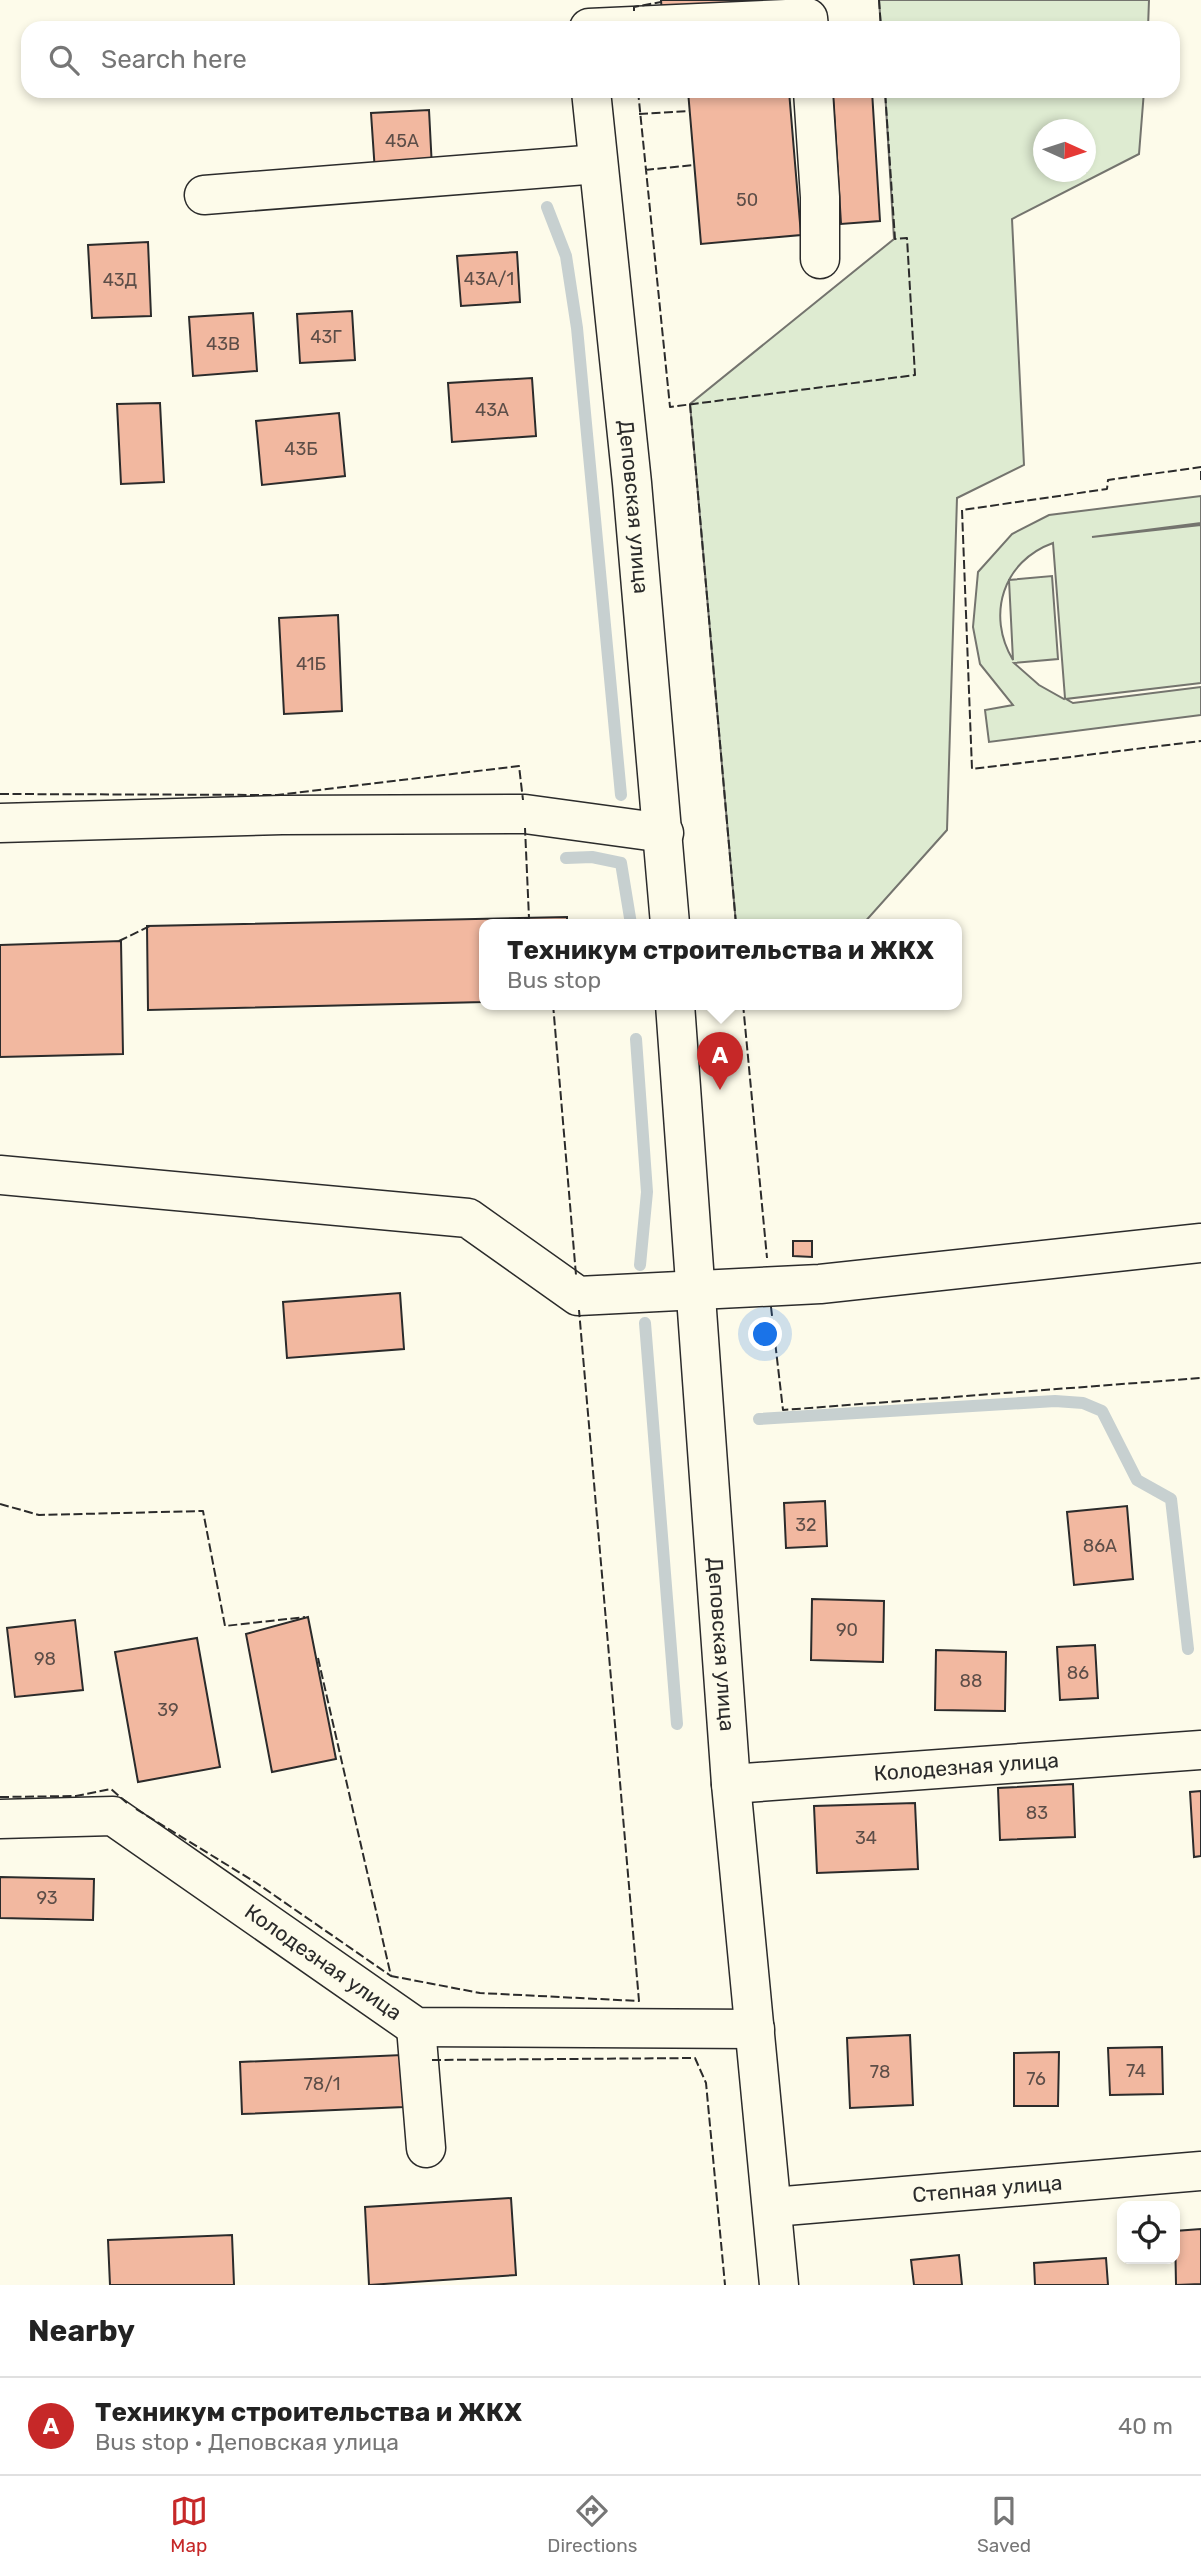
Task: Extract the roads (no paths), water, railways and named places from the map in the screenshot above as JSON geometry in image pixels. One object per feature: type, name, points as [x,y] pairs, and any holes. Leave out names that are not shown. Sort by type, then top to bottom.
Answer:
[{"type":"street","points":[[581,0],[586,21]]},
{"type":"street","points":[[742,21],[808,18],[808,21]]},
{"type":"street","name":"Деповская улица","points":[[591,98],[632,482],[670,919]]},
{"type":"street","points":[[813,98],[820,197],[820,259]]},
{"type":"street","points":[[204,195],[598,164]]},
{"type":"street","points":[[0,823],[282,815],[525,814],[664,833]]},
{"type":"street","name":"Деповская улица","points":[[675,1010],[731,1784],[779,2285]]},
{"type":"street","points":[[0,1175],[468,1218],[578,1296],[820,1284],[1201,1242]]},
{"type":"street","name":"Колодезная улица","points":[[731,1784],[1201,1750]]},
{"type":"street","name":"Колодезная улица","points":[[0,1819],[113,1816],[416,2027],[755,2029]]},
{"type":"street","points":[[416,2027],[426,2148]]},
{"type":"street","name":"Степная улица","points":[[773,2207],[1201,2171]]},
{"type":"waterway","points":[[547,207],[566,256],[577,328],[621,795]]},
{"type":"waterway","points":[[566,858],[592,857],[621,863],[630,919]]},
{"type":"waterway","points":[[636,1039],[647,1192],[640,1265]]},
{"type":"waterway","points":[[645,1323],[677,1724]]},
{"type":"waterway","points":[[759,1419],[1055,1401],[1083,1403],[1102,1411],[1137,1480],[1171,1499],[1188,1649]]},
{"type":"place","name":"Техникум строительства и ЖКХ","points":[[720,1090]]}]
